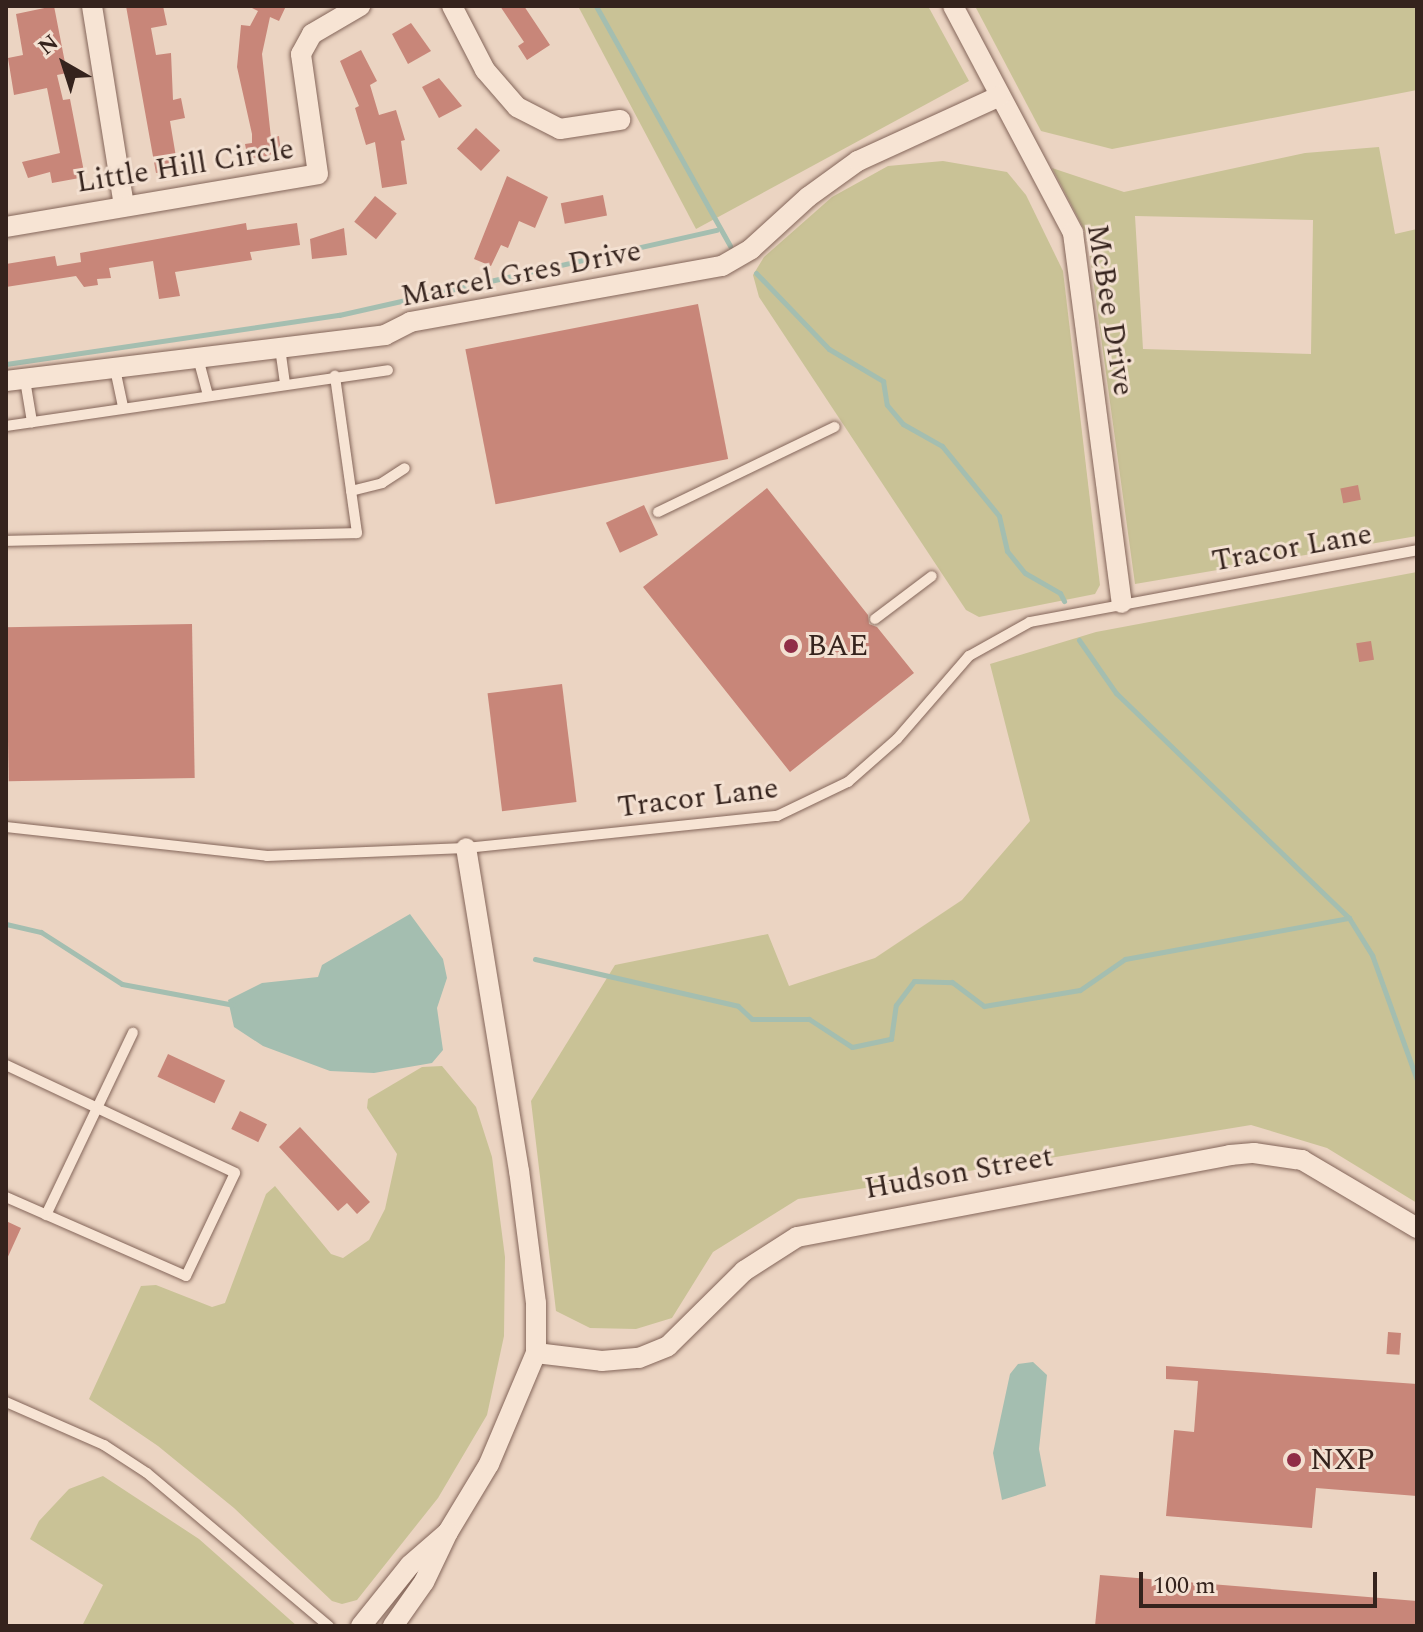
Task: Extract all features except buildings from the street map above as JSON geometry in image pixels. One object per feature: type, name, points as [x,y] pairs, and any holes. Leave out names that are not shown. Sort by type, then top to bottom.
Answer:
[{"type":"street","points":[[92,6],[124,205]]},
{"type":"street","name":"Little Hill Circle","points":[[6,227],[318,174],[301,54],[312,34],[360,6]]},
{"type":"street","points":[[452,6],[485,70],[517,107],[560,129],[620,120]]},
{"type":"street","name":"McBee Drive","points":[[953,6],[1073,233],[1122,603]]},
{"type":"street","name":"Marcel Gres Drive","points":[[16,380],[385,335],[410,322],[722,266],[751,249],[808,197],[858,161],[1000,96]]},
{"type":"street","points":[[393,1626],[424,1582],[448,1532],[489,1464],[536,1353],[536,1303],[519,1171],[466,848]]},
{"type":"street","name":"Hudson Street","points":[[536,1353],[602,1361],[639,1358],[668,1346],[744,1271],[797,1237],[1230,1155],[1266,1153],[1302,1160],[1417,1228]]},
{"type":"street","points":[[361,1626],[410,1565],[448,1532]]},
{"type":"lane","points":[[280,348],[285,383]]},
{"type":"lane","points":[[198,358],[208,395]]},
{"type":"lane","points":[[115,369],[123,408]]},
{"type":"lane","points":[[6,426],[388,370]]},
{"type":"lane","points":[[6,541],[357,533],[335,376]]},
{"type":"lane","points":[[16,380],[32,422]]},
{"type":"lane","points":[[658,512],[835,427]]},
{"type":"lane","points":[[351,491],[382,483],[405,468]]},
{"type":"lane","name":"Tracor Lane","points":[[6,827],[267,856],[466,848],[761,818],[798,808],[872,763],[951,673],[997,636],[1030,622],[1417,550]]},
{"type":"lane","points":[[875,619],[932,576]]},
{"type":"lane","points":[[46,1215],[100,1109],[133,1033]]},
{"type":"lane","points":[[6,1065],[235,1173],[186,1276],[6,1197]]},
{"type":"lane","points":[[6,1402],[104,1445],[147,1473],[329,1626]]},
{"type":"shaded area","points":[[578,6],[928,6],[969,81],[696,229]]},
{"type":"shaded area","points":[[975,6],[1417,6],[1417,90],[1112,149],[1041,131]]},
{"type":"shaded area","points":[[1379,147],[1395,234],[1417,229],[1417,536],[1135,584],[1087,235],[1052,168],[1124,192],[1305,153]],"holes":[[[1135,216],[1313,220],[1311,354],[1143,349]]]},
{"type":"shaded area","points":[[943,161],[1007,172],[1026,195],[1063,271],[1100,585],[1095,594],[979,617],[966,610],[759,297],[753,275],[764,257],[832,197],[888,166]]},
{"type":"shaded area","points":[[1417,572],[1417,1203],[1327,1148],[1251,1125],[798,1199],[713,1252],[672,1318],[636,1329],[590,1328],[556,1311],[531,1101],[615,965],[768,934],[789,986],[875,958],[962,900],[1030,821],[990,664],[1096,632]]},
{"type":"shaded area","points":[[410,914],[443,959],[447,978],[437,1008],[443,1050],[432,1063],[374,1073],[330,1071],[263,1046],[234,1027],[228,1000],[262,983],[318,977],[322,965]]},
{"type":"shaded area","points":[[442,1066],[476,1107],[492,1157],[505,1257],[504,1336],[487,1415],[438,1498],[357,1600],[342,1604],[332,1601],[234,1508],[158,1446],[89,1399],[141,1286],[156,1285],[212,1307],[225,1303],[266,1194],[275,1186],[331,1254],[343,1258],[369,1240],[385,1209],[397,1154],[367,1108],[368,1099],[422,1067]]},
{"type":"shaded area","points":[[1033,1362],[1047,1375],[1039,1449],[1046,1486],[1002,1500],[993,1453],[1010,1374],[1018,1364]]},
{"type":"shaded area","points":[[103,1476],[199,1539],[297,1626],[82,1626],[103,1585],[30,1539],[39,1521],[69,1489]]},
{"type":"waterway","points":[[596,6],[730,246]]},
{"type":"waterway","points":[[6,364],[339,315],[717,230]]},
{"type":"waterway","points":[[756,273],[829,349],[883,381],[887,405],[903,424],[942,446],[999,516],[1007,551],[1025,573],[1060,593],[1064,601]]},
{"type":"waterway","points":[[1079,640],[1116,693],[1349,918],[1372,955],[1417,1080]]},
{"type":"waterway","points":[[535,959],[738,1006],[752,1019],[809,1019],[852,1047],[891,1039],[896,1005],[914,981],[952,982],[984,1006],[1080,990],[1125,959],[1349,918]]},
{"type":"waterway","points":[[6,924],[41,932],[122,984],[234,1005]]},
{"type":"place","name":"BAE","points":[[791,646]]},
{"type":"place","name":"NXP","points":[[1294,1460]]}]
